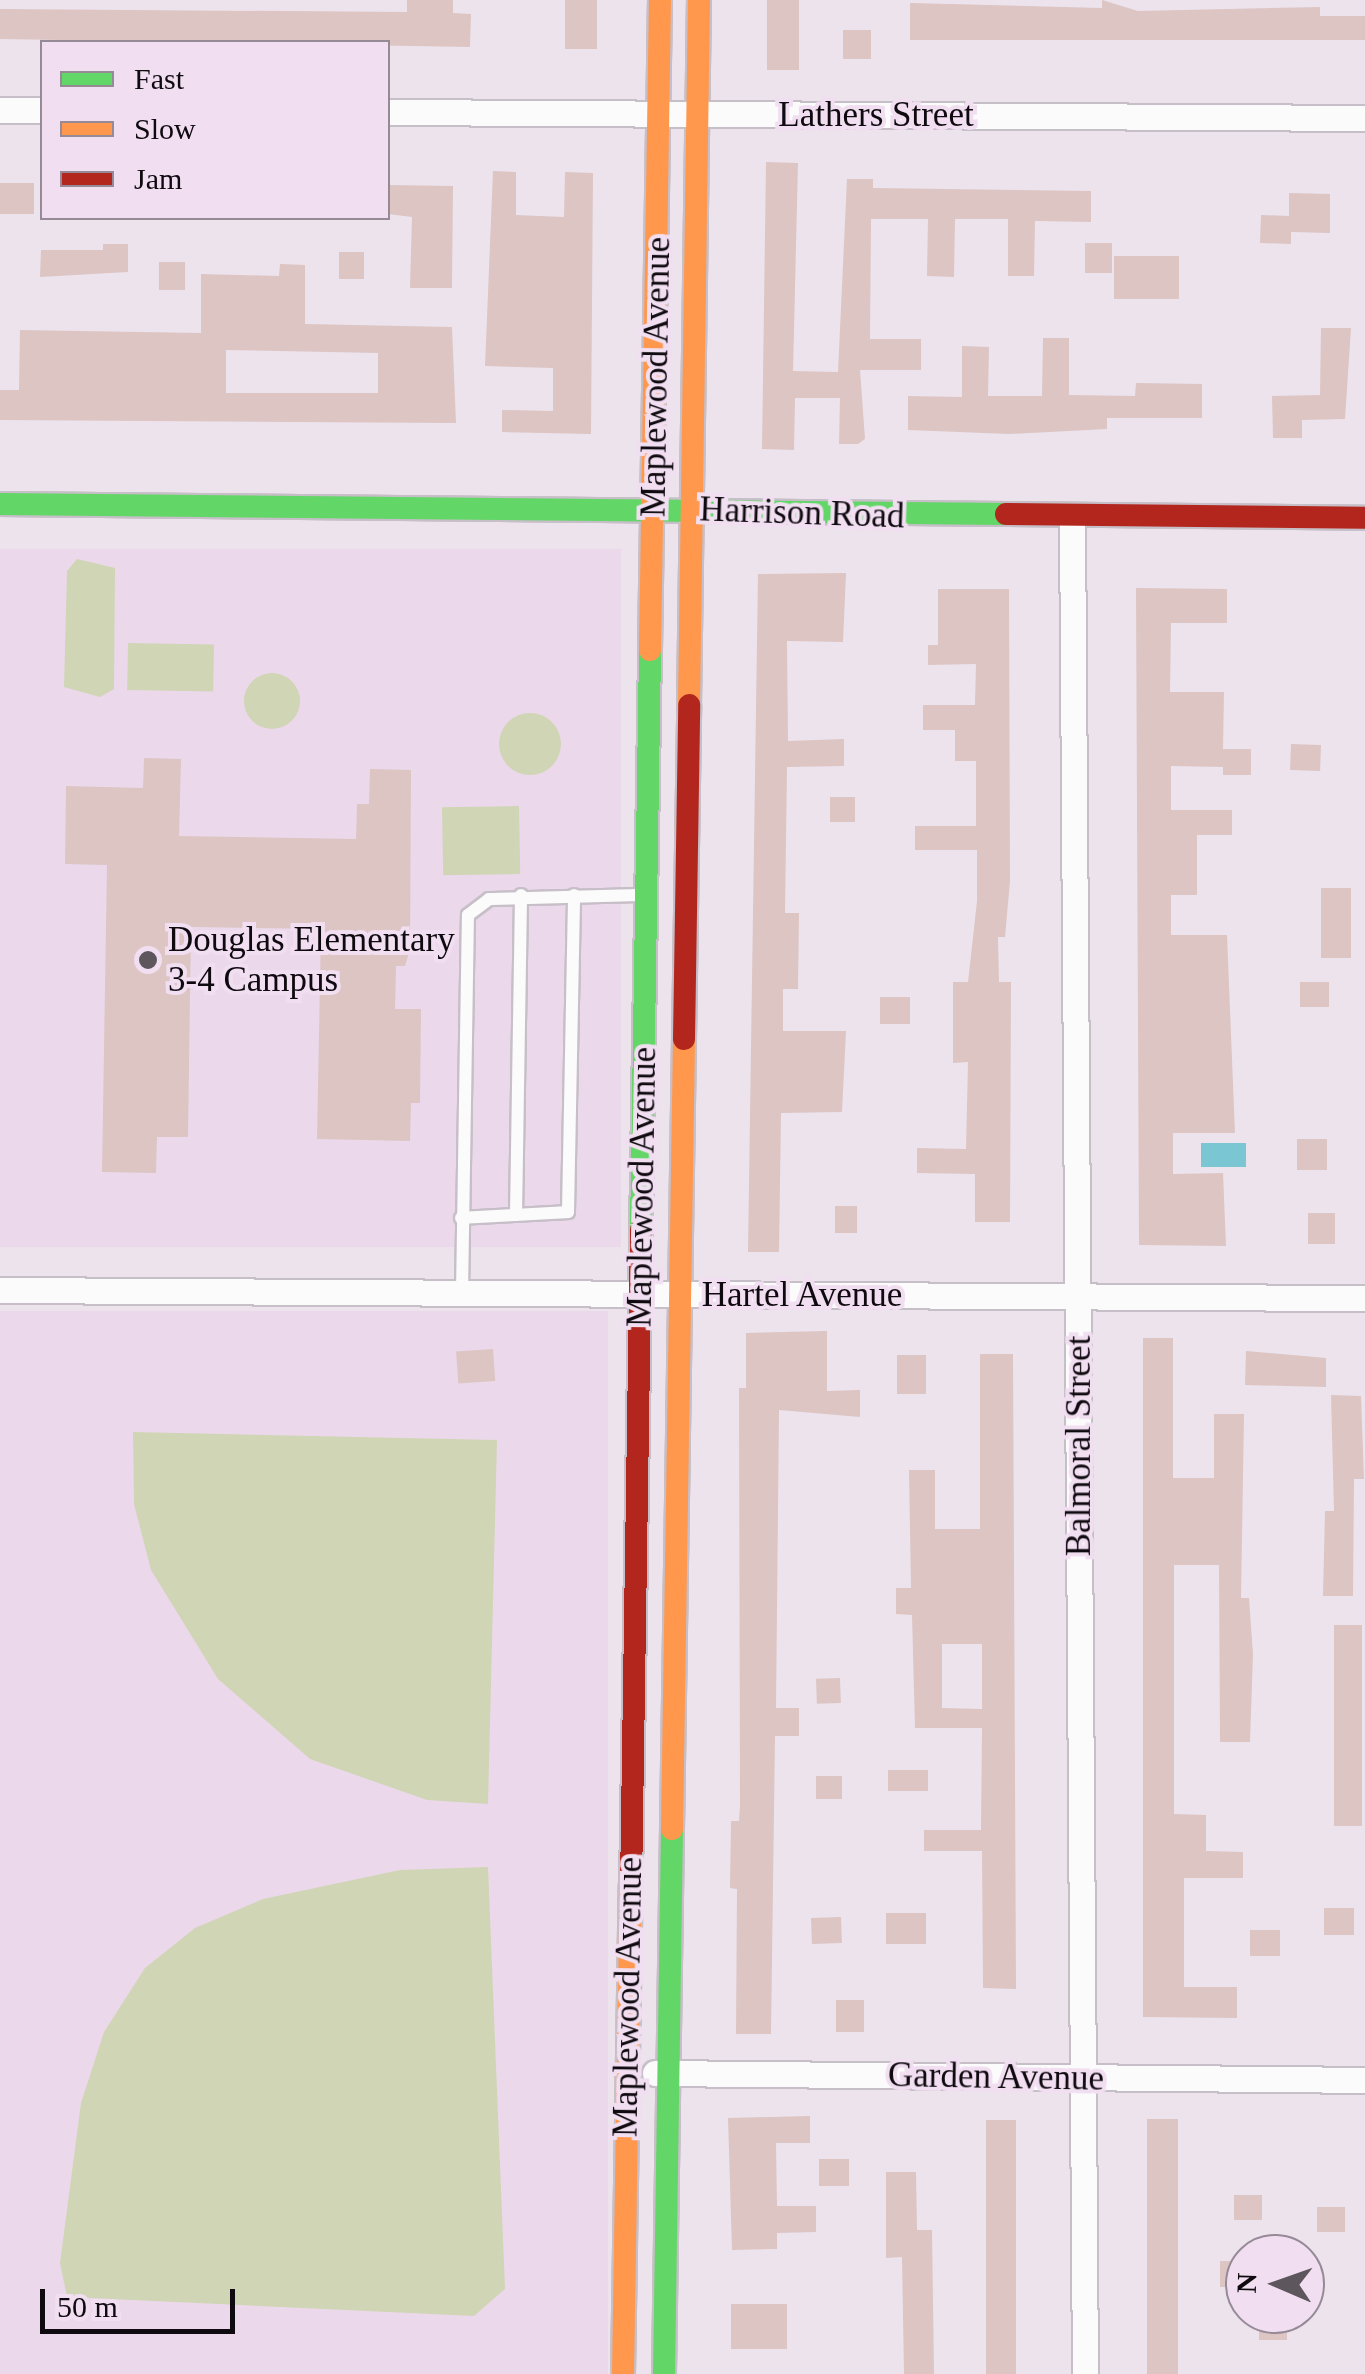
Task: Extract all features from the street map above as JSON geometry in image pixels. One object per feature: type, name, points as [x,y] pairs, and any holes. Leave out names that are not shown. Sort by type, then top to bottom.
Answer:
[{"type":"street","name":"Maplewood Avenue","points":[[622,2374],[649,895],[660,0]]},
{"type":"street","name":"Maplewood Avenue","points":[[664,2374],[699,0]]},
{"type":"street","points":[[0,110],[40,110]]},
{"type":"street","name":"Lathers Street","points":[[390,112],[1365,118]]},
{"type":"street","name":"Harrison Road","points":[[0,504],[690,510],[1072,518],[1365,518]]},
{"type":"street","name":"Balmoral Street","points":[[1072,518],[1085,2374]]},
{"type":"street","name":"Hartel Avenue","points":[[0,1290],[1365,1298]]},
{"type":"street","points":[[636,1546],[675,1546]]},
{"type":"street","points":[[630,1790],[673,1790]]},
{"type":"street","name":"Garden Avenue","points":[[628,2074],[1365,2080]]},
{"type":"street","points":[[624,2252],[666,2253]]},
{"type":"lane","points":[[461,1218],[568,1212],[574,895]]},
{"type":"lane","points":[[462,1293],[468,915],[489,898],[649,895]]},
{"type":"lane","points":[[516,1214],[521,896]]},
{"type":"shaded area","points":[[0,549],[621,549],[621,1247],[0,1247]]},
{"type":"shaded area","points":[[0,1311],[608,1311],[608,2374],[0,2374]]},
{"type":"green space","points":[[77,559],[115,568],[114,689],[100,697],[64,687],[67,571]]},
{"type":"green space","points":[[128,643],[214,645],[213,691],[127,690]]},
{"type":"green space","points":[[272,673],[292,681],[300,701],[292,721],[272,729],[252,721],[244,701],[252,681]]},
{"type":"green space","points":[[530,713],[552,722],[561,744],[552,766],[530,775],[508,766],[499,744],[508,722]]},
{"type":"green space","points":[[519,806],[520,874],[443,875],[442,807]]},
{"type":"green space","points":[[133,1432],[497,1440],[488,1804],[427,1800],[310,1759],[218,1679],[151,1570],[134,1504]]},
{"type":"green space","points":[[488,1867],[505,2289],[474,2316],[67,2297],[60,2263],[81,2103],[104,2032],[145,1968],[195,1928],[263,1899],[400,1870]]},
{"type":"water","points":[[1201,1143],[1246,1143],[1246,1167],[1201,1167]]},
{"type":"building","points":[[407,0],[453,0],[453,13],[471,14],[470,47],[390,46],[390,40],[0,39],[0,9],[407,12]]},
{"type":"building","points":[[565,0],[597,0],[597,49],[565,49]]},
{"type":"building","points":[[767,0],[799,0],[799,70],[767,70]]},
{"type":"building","points":[[1102,0],[1138,11],[1320,7],[1320,16],[1365,16],[1365,40],[910,40],[910,3],[1102,8]]},
{"type":"building","points":[[843,30],[871,30],[871,59],[843,59]]},
{"type":"building","points":[[766,162],[798,163],[793,371],[838,372],[847,179],[873,179],[873,188],[1091,191],[1091,222],[1035,221],[1034,276],[1008,276],[1008,219],[955,219],[954,277],[927,276],[928,219],[871,219],[870,339],[921,339],[921,370],[860,370],[865,439],[858,444],[839,444],[840,398],[795,398],[794,450],[762,449]]},
{"type":"building","points":[[493,171],[516,172],[516,215],[564,217],[565,172],[593,173],[591,434],[502,432],[502,410],[553,411],[553,368],[485,366]]},
{"type":"building","points":[[0,183],[34,183],[34,214],[0,214]]},
{"type":"building","points":[[390,185],[453,186],[452,288],[410,288],[412,217],[390,214]]},
{"type":"building","points":[[1289,193],[1330,194],[1330,233],[1291,232],[1291,244],[1260,243],[1261,215],[1289,216]]},
{"type":"building","points":[[1085,243],[1112,243],[1112,273],[1085,273]]},
{"type":"building","points":[[103,244],[128,244],[128,272],[40,277],[41,250],[103,250]]},
{"type":"building","points":[[339,252],[364,252],[364,279],[339,279]]},
{"type":"building","points":[[1114,256],[1179,256],[1179,299],[1114,299]]},
{"type":"building","points":[[159,262],[185,262],[185,290],[159,290]]},
{"type":"building","points":[[280,264],[305,265],[305,324],[452,327],[456,423],[0,420],[0,390],[19,390],[20,330],[201,333],[201,274],[279,276]],"holes":[[[226,350],[378,353],[378,393],[226,393]]]},
{"type":"building","points":[[1321,328],[1351,328],[1345,419],[1302,420],[1302,438],[1273,438],[1272,396],[1320,395]]},
{"type":"building","points":[[1043,338],[1069,338],[1069,395],[1135,396],[1136,383],[1202,384],[1202,418],[1107,418],[1107,429],[1009,434],[908,430],[908,396],[962,397],[962,346],[989,347],[988,396],[1042,396]]},
{"type":"building","points":[[846,573],[843,642],[787,641],[788,741],[844,739],[844,766],[787,767],[785,913],[799,913],[798,989],[783,989],[783,1031],[846,1031],[842,1112],[781,1113],[779,1252],[748,1252],[758,574]]},
{"type":"building","points":[[1136,588],[1227,589],[1227,623],[1171,623],[1170,692],[1224,692],[1223,749],[1251,749],[1251,775],[1223,775],[1223,767],[1171,766],[1171,810],[1232,810],[1232,835],[1197,835],[1197,895],[1171,895],[1171,935],[1227,935],[1235,1133],[1173,1133],[1173,1174],[1223,1173],[1226,1246],[1139,1245]]},
{"type":"building","points":[[938,589],[1009,589],[1010,881],[1005,937],[998,937],[999,982],[1011,982],[1010,1222],[975,1222],[975,1174],[917,1173],[917,1148],[966,1149],[968,1062],[953,1063],[953,982],[968,982],[977,901],[977,850],[915,850],[915,826],[976,826],[976,761],[955,761],[955,730],[923,730],[923,705],[975,705],[976,664],[928,665],[928,645],[938,645]]},
{"type":"building","points":[[1291,744],[1321,745],[1320,771],[1290,770]]},
{"type":"building","name":"Douglas Elementary 3-4 Campus","points":[[144,758],[181,759],[179,836],[356,839],[357,804],[369,804],[370,769],[411,770],[410,949],[405,966],[396,966],[395,1009],[421,1009],[420,1103],[411,1103],[410,1141],[317,1139],[321,929],[191,927],[188,1137],[157,1137],[156,1173],[102,1172],[107,865],[65,864],[66,786],[143,788]]},
{"type":"building","points":[[830,797],[855,797],[855,822],[830,822]]},
{"type":"building","points":[[1321,888],[1351,888],[1351,958],[1321,958]]},
{"type":"building","points":[[1300,982],[1329,982],[1329,1007],[1300,1007]]},
{"type":"building","points":[[880,997],[910,997],[910,1024],[880,1024]]},
{"type":"building","points":[[1297,1139],[1327,1139],[1327,1170],[1297,1170]]},
{"type":"building","points":[[835,1206],[857,1206],[857,1233],[835,1233]]},
{"type":"building","points":[[1308,1213],[1335,1213],[1335,1244],[1308,1244]]},
{"type":"building","points":[[827,1331],[827,1391],[860,1390],[860,1417],[779,1410],[776,1708],[799,1708],[799,1736],[775,1736],[771,2034],[736,2034],[737,1889],[730,1888],[731,1821],[739,1821],[740,1805],[739,1388],[746,1388],[746,1333]]},
{"type":"building","points":[[1143,1338],[1173,1338],[1173,1478],[1214,1478],[1214,1414],[1244,1414],[1241,1598],[1249,1598],[1253,1654],[1250,1742],[1220,1742],[1219,1565],[1174,1565],[1174,1814],[1206,1815],[1206,1851],[1243,1852],[1243,1878],[1184,1878],[1184,1987],[1237,1987],[1237,2018],[1143,2017]]},
{"type":"building","points":[[493,1349],[495,1381],[458,1384],[456,1352]]},
{"type":"building","points":[[1246,1351],[1326,1358],[1326,1387],[1245,1385]]},
{"type":"building","points":[[980,1354],[1013,1354],[1016,1989],[983,1988],[982,1851],[924,1851],[924,1830],[981,1830],[982,1728],[915,1728],[912,1615],[896,1614],[896,1588],[911,1588],[909,1470],[935,1470],[935,1529],[980,1529]],"holes":[[[942,1644],[982,1644],[982,1709],[942,1708]]]},
{"type":"building","points":[[897,1355],[926,1355],[926,1394],[897,1394]]},
{"type":"building","points":[[1331,1395],[1361,1396],[1364,1479],[1354,1479],[1353,1596],[1323,1596],[1325,1511],[1334,1511]]},
{"type":"building","points":[[1334,1625],[1362,1625],[1362,1826],[1334,1826]]},
{"type":"building","points":[[840,1678],[841,1703],[817,1704],[816,1679]]},
{"type":"building","points":[[888,1770],[928,1770],[928,1791],[888,1791]]},
{"type":"building","points":[[816,1776],[842,1776],[842,1799],[816,1799]]},
{"type":"building","points":[[1324,1908],[1354,1908],[1354,1935],[1324,1935]]},
{"type":"building","points":[[886,1913],[926,1913],[926,1944],[886,1944]]},
{"type":"building","points":[[841,1917],[842,1943],[812,1944],[811,1918]]},
{"type":"building","points":[[1250,1930],[1280,1930],[1280,1956],[1250,1956]]},
{"type":"building","points":[[836,2000],[864,2000],[864,2032],[836,2032]]},
{"type":"building","points":[[810,2116],[810,2143],[776,2143],[777,2206],[816,2206],[816,2232],[777,2233],[777,2249],[732,2250],[728,2118]]},
{"type":"building","points":[[1147,2119],[1178,2119],[1178,2374],[1147,2374]]},
{"type":"building","points":[[986,2120],[1016,2120],[1016,2374],[986,2374]]},
{"type":"building","points":[[819,2159],[849,2159],[849,2186],[819,2186]]},
{"type":"building","points":[[886,2172],[916,2172],[917,2230],[932,2230],[934,2374],[904,2374],[902,2257],[886,2258]]},
{"type":"building","points":[[1234,2195],[1262,2195],[1262,2220],[1234,2220]]},
{"type":"building","points":[[1317,2207],[1345,2207],[1345,2232],[1317,2232]]},
{"type":"building","points":[[1220,2261],[1225,2261],[1225,2287],[1220,2287]]},
{"type":"building","points":[[731,2304],[787,2304],[787,2349],[731,2349]]},
{"type":"building","points":[[1259,2334],[1287,2334],[1287,2340],[1259,2340]]},
{"type":"traffic: fast","points":[[0,504],[1006,514]]},
{"type":"traffic: fast","points":[[641,1230],[650,650]]},
{"type":"traffic: fast","points":[[664,2374],[672,1829]]},
{"type":"traffic: slow","points":[[650,650],[660,0]]},
{"type":"traffic: slow","points":[[689,705],[699,0]]},
{"type":"traffic: slow","points":[[672,1829],[684,1039]]},
{"type":"traffic: slow","points":[[623,2374],[631,1886]]},
{"type":"traffic: jam","points":[[1006,514],[1365,518]]},
{"type":"traffic: jam","points":[[684,1039],[689,705]]},
{"type":"traffic: jam","points":[[631,1886],[641,1230]]},
{"type":"place","name":"Douglas Elementary 3-4 Campus","points":[[148,960]]}]
